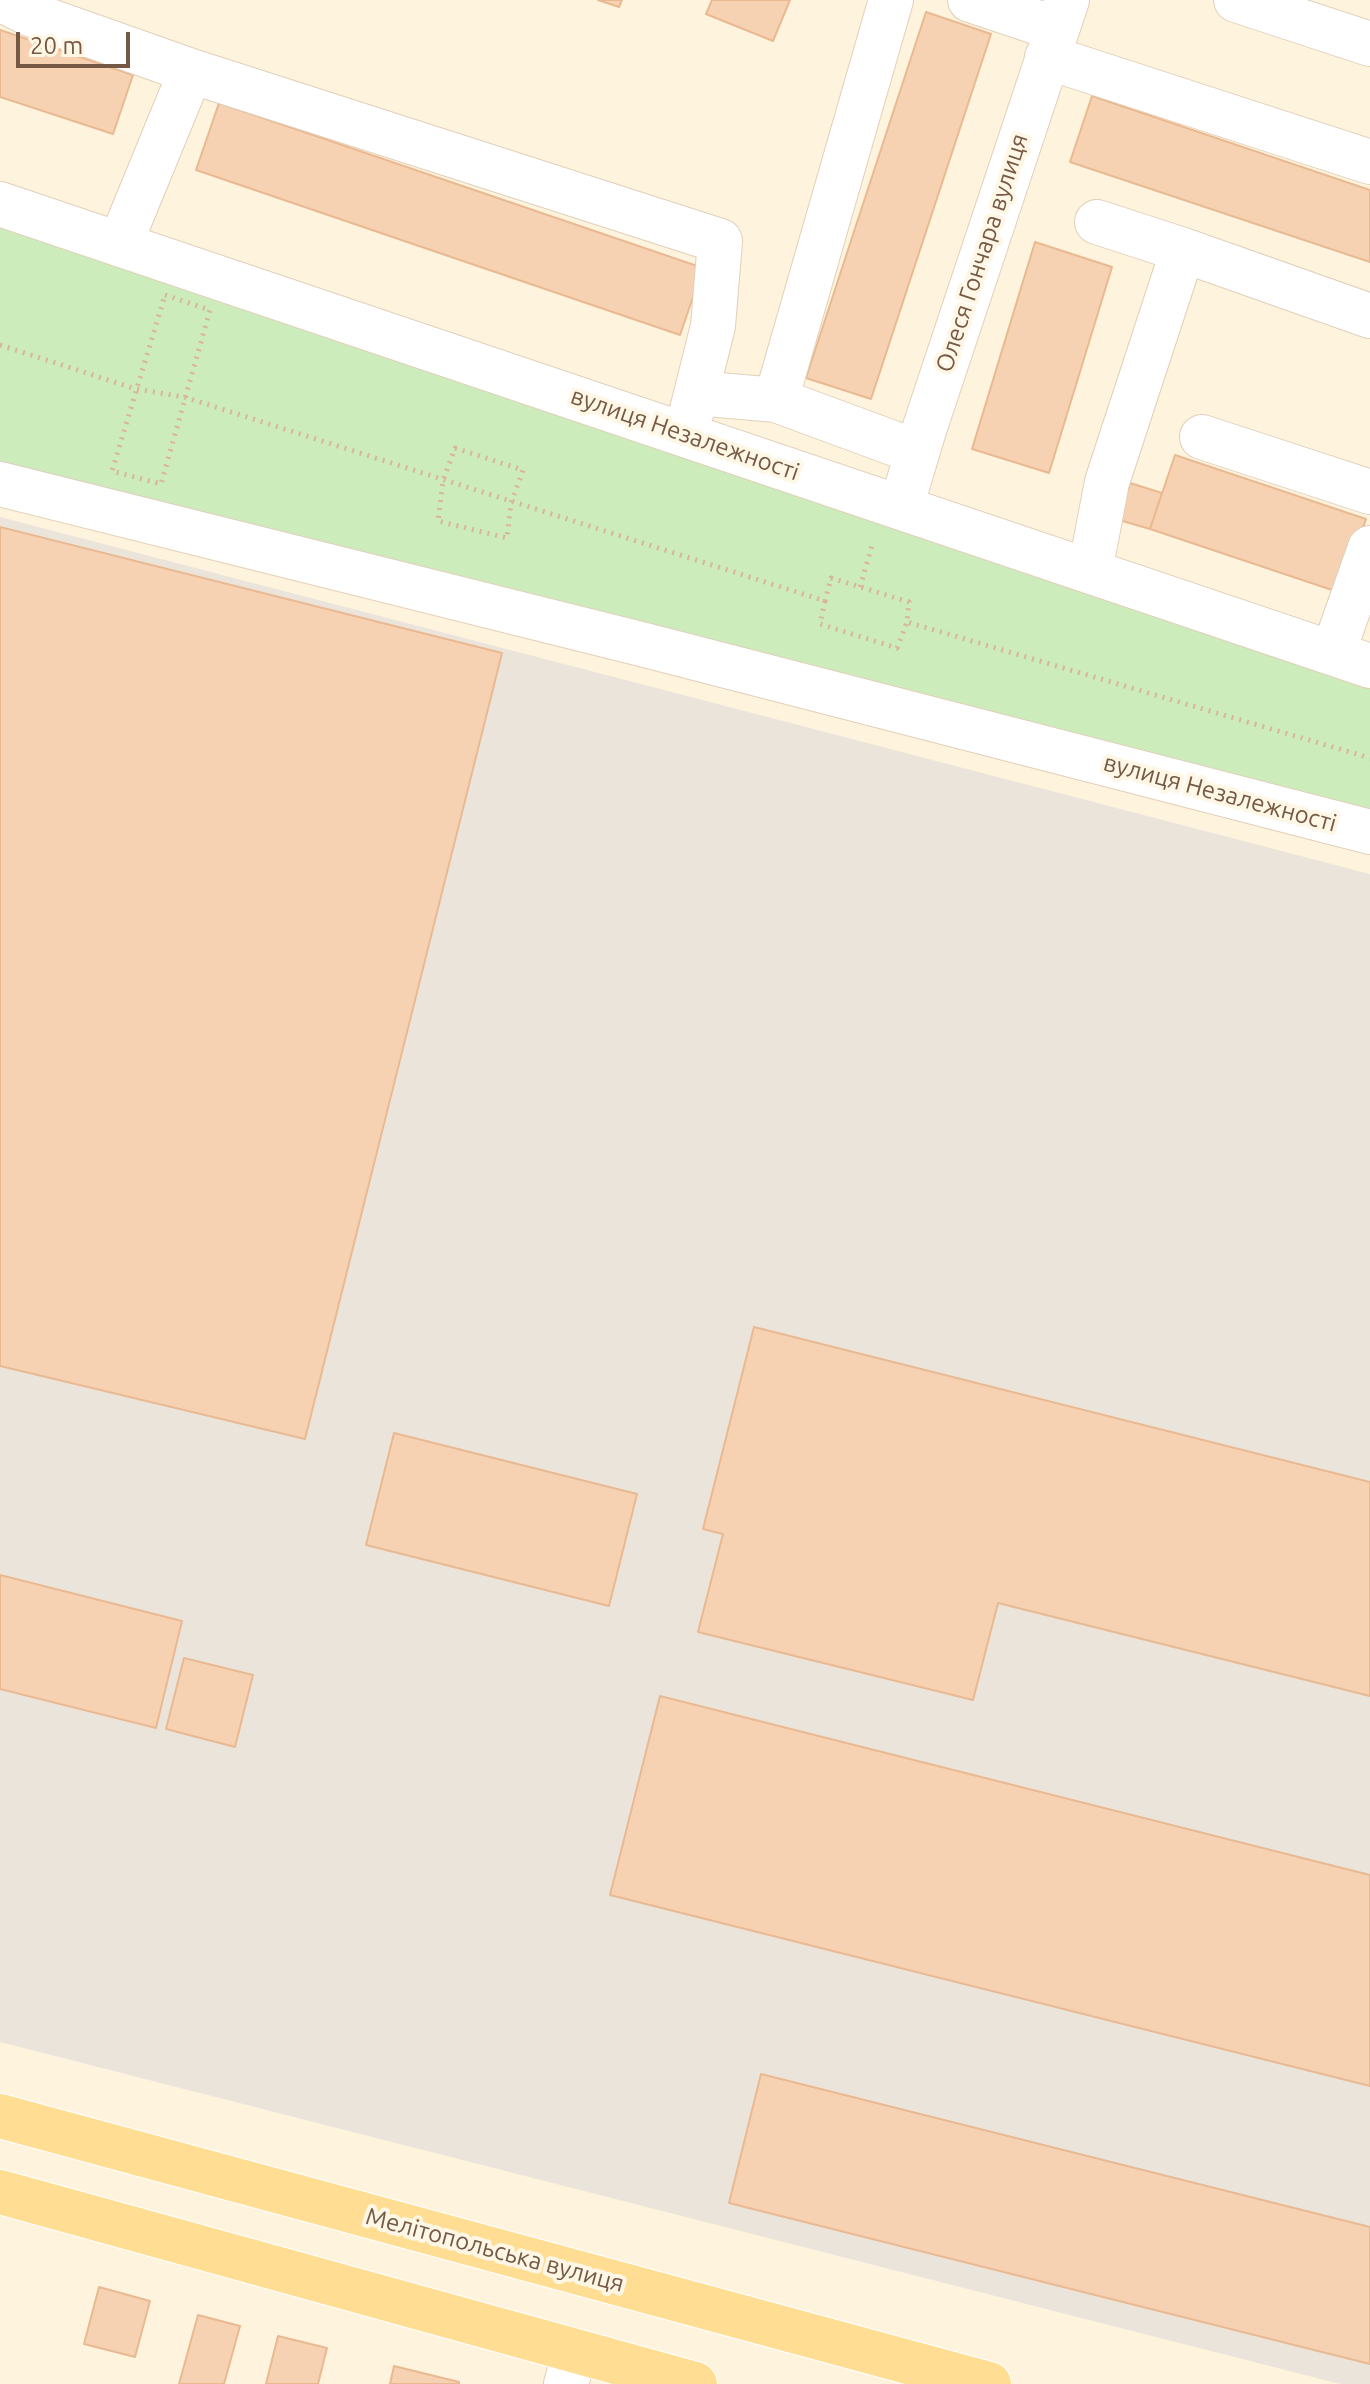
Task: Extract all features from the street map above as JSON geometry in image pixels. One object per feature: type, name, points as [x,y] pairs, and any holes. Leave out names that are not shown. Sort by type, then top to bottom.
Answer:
[{"type":"main road","name":"Мелітопольська вулиця","points":[[0,2116],[989,2384]]},
{"type":"main road","points":[[0,2192],[570,2368],[695,2384]]},
{"type":"street","points":[[2,0],[30,14],[191,71],[720,241],[713,326],[686,434]]},
{"type":"street","points":[[776,400],[891,0]]},
{"type":"street","points":[[970,0],[1057,29],[1370,162]]},
{"type":"street","points":[[1236,0],[1370,44]]},
{"type":"street","name":"Олеся Гончара вулиця","points":[[901,507],[1057,29]]},
{"type":"street","points":[[120,244],[191,71]]},
{"type":"street","name":"вулиця Незалежності","points":[[0,204],[1351,659]]},
{"type":"street","points":[[1097,222],[1370,316]]},
{"type":"street","points":[[1090,571],[1107,482],[1183,250]]},
{"type":"street","points":[[697,393],[776,400],[917,452]]},
{"type":"street","points":[[1202,437],[1370,492]]},
{"type":"street","name":"вулиця Незалежності","points":[[0,484],[641,644],[1370,832]]},
{"type":"street","points":[[1351,659],[1370,548]]},
{"type":"path","points":[[165,295],[210,310],[161,484],[112,471],[136,389],[165,295]]},
{"type":"path","points":[[0,345],[136,389],[184,397],[825,601]]},
{"type":"path","points":[[455,448],[523,470],[511,503],[507,538],[438,521],[443,481],[455,448]]},
{"type":"path","points":[[831,578],[909,602],[907,622],[897,648],[820,624],[825,601],[831,578]]},
{"type":"path","points":[[907,622],[1370,758]]},
{"type":"shaded area","points":[[0,517],[1370,874],[1370,2384],[1340,2384],[0,2042]]},
{"type":"green space","points":[[0,225],[1370,682],[1370,819],[0,462]]},
{"type":"building","points":[[598,0],[622,0],[619,7]]},
{"type":"building","points":[[712,0],[790,0],[773,41],[706,14]]},
{"type":"building","points":[[926,12],[991,34],[871,399],[806,378]]},
{"type":"building","points":[[0,30],[133,75],[113,134],[0,97]]},
{"type":"building","points":[[1092,96],[1370,190],[1370,262],[1070,162]]},
{"type":"building","points":[[219,103],[703,268],[680,335],[196,170]]},
{"type":"building","points":[[1035,242],[1112,267],[1049,473],[972,449]]},
{"type":"building","points":[[1175,455],[1366,519],[1341,593],[1150,529]]},
{"type":"building","points":[[1130,483],[1162,493],[1150,529],[1119,520]]},
{"type":"building","points":[[0,527],[502,653],[305,1439],[0,1366]]},
{"type":"building","points":[[754,1327],[1370,1482],[1370,1696],[998,1603],[973,1700],[698,1632],[723,1534],[703,1529]]},
{"type":"building","points":[[394,1433],[637,1494],[609,1606],[366,1545]]},
{"type":"building","points":[[0,1575],[182,1621],[156,1728],[0,1689]]},
{"type":"building","points":[[184,1658],[253,1675],[235,1747],[166,1729]]},
{"type":"building","points":[[660,1696],[1370,1875],[1370,2086],[610,1895]]},
{"type":"building","points":[[761,2074],[1370,2227],[1370,2364],[729,2203]]},
{"type":"building","points":[[99,2287],[150,2301],[135,2357],[84,2344]]},
{"type":"building","points":[[198,2315],[240,2326],[224,2384],[179,2384]]},
{"type":"building","points":[[278,2336],[327,2348],[318,2384],[266,2384]]},
{"type":"building","points":[[394,2366],[459,2382],[459,2384],[390,2384]]}]
